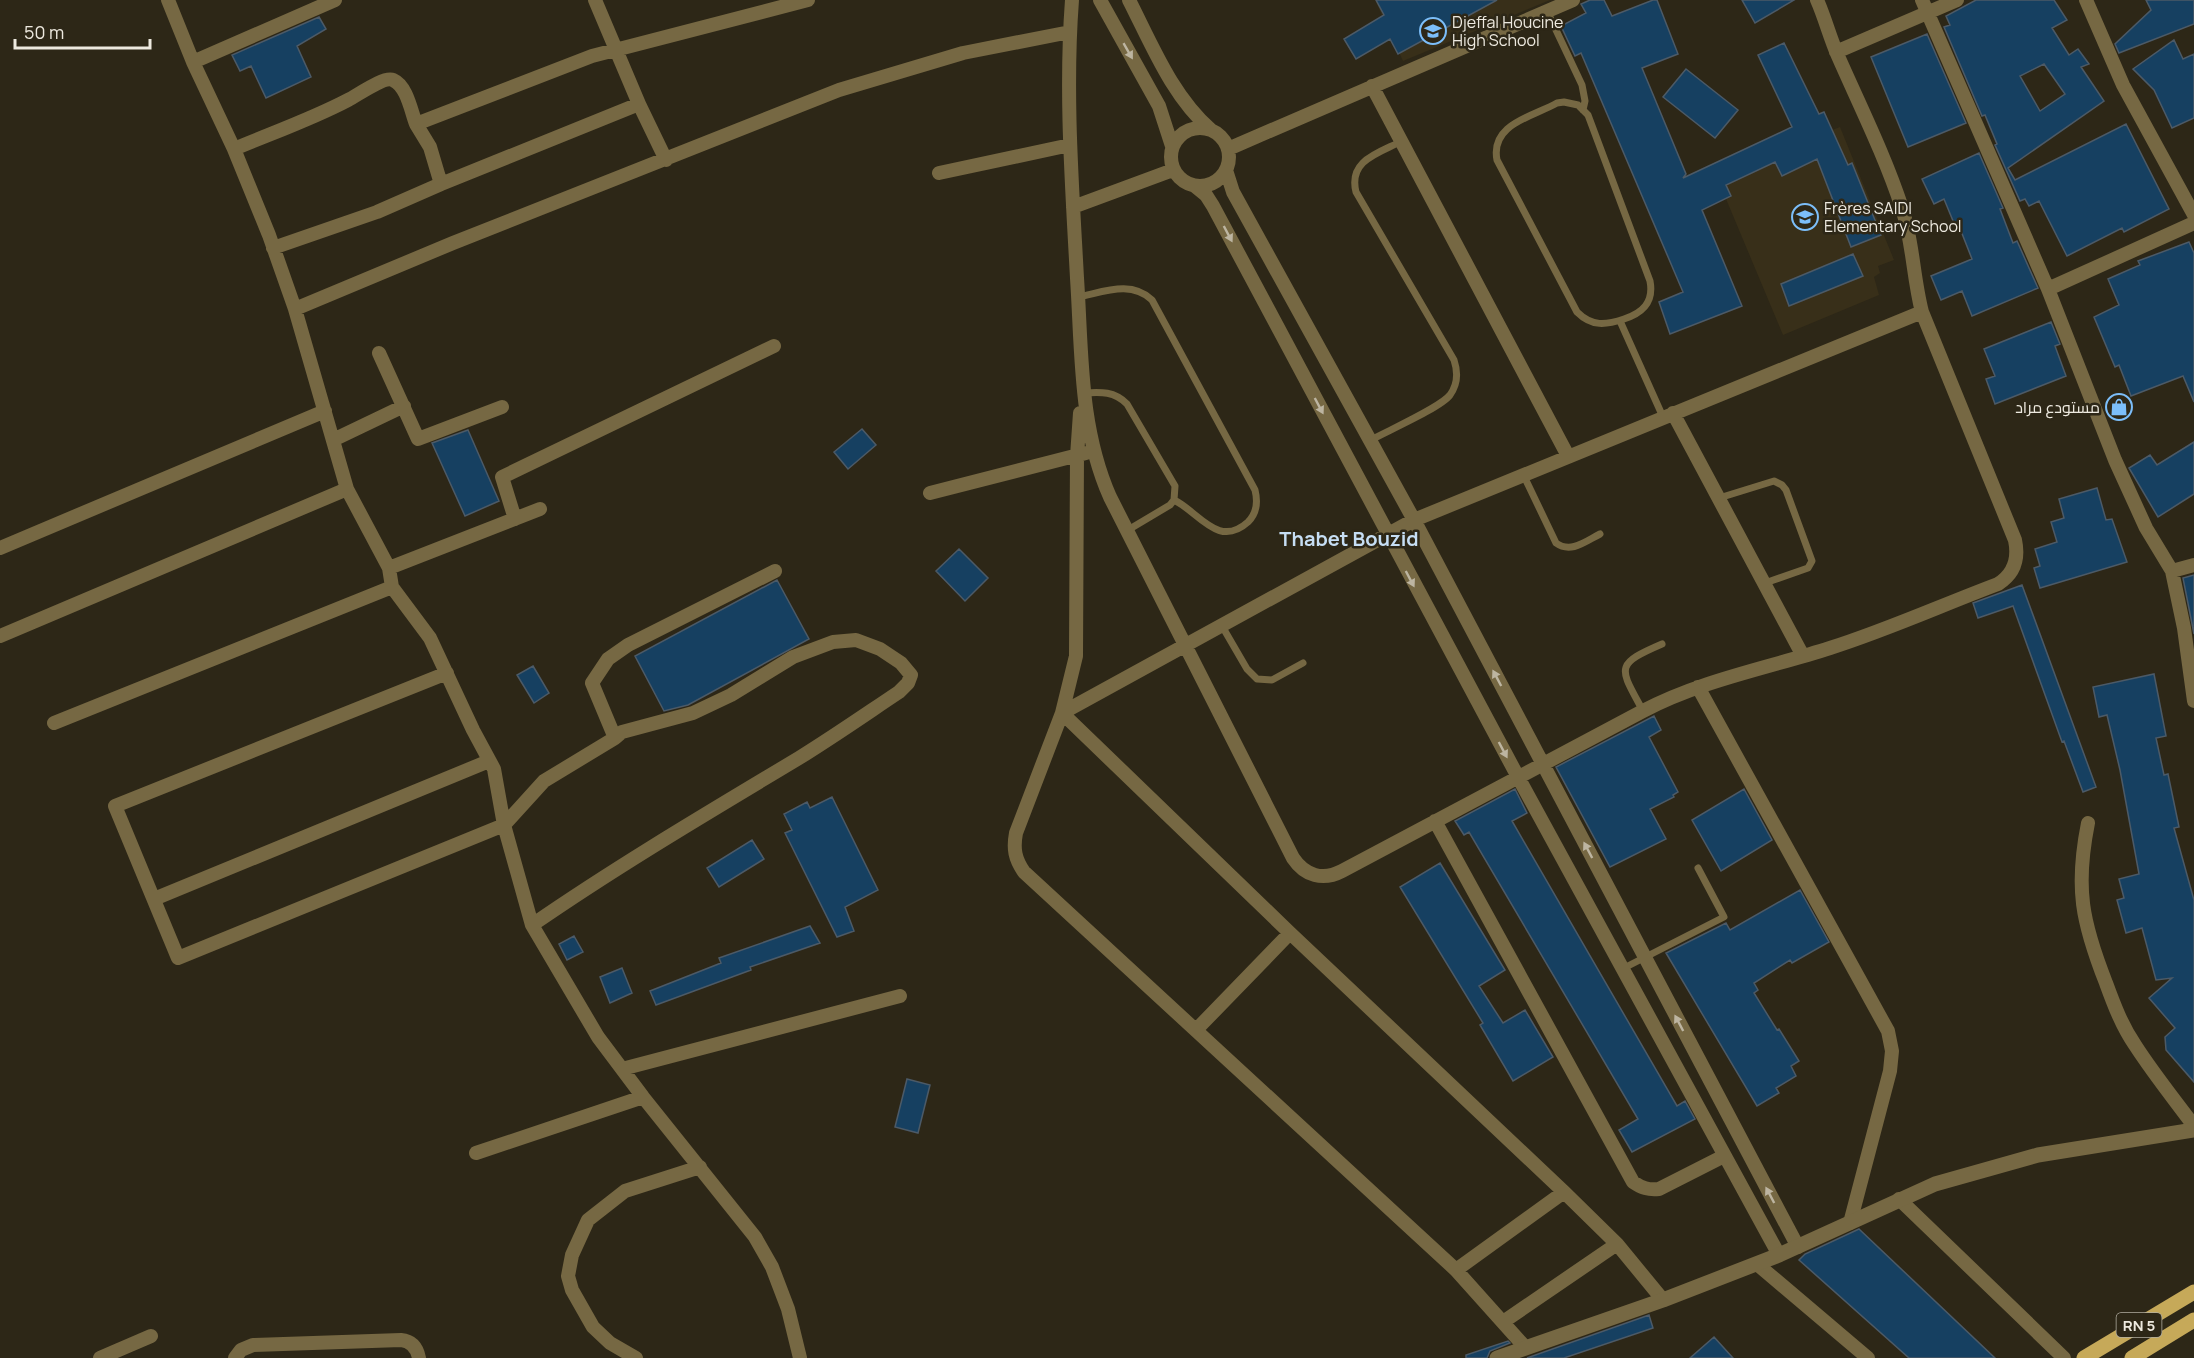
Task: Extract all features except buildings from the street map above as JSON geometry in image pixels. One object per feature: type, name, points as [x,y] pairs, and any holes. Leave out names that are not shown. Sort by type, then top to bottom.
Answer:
[{"type":"main road","name":"RN 5","points":[[2084,1358],[2194,1292]]},
{"type":"main road","name":"RN 5","points":[[2132,1358],[2194,1320]]},
{"type":"street","points":[[168,0],[193,62],[234,149],[295,309],[347,489],[389,568],[392,587],[430,638],[494,769],[504,825],[532,925],[575,1000],[622,1069],[755,1237],[772,1267],[788,1309],[800,1358]]},
{"type":"street","points":[[193,62],[335,0]]},
{"type":"street","points":[[596,0],[639,104],[666,160]]},
{"type":"street","points":[[416,124],[565,65],[616,49],[808,0]]},
{"type":"street","points":[[1072,0],[1070,145],[1084,393],[1093,451],[1107,489],[1293,858],[1303,870],[1317,876],[1334,875],[1643,711],[1698,687],[1832,647],[1998,584],[2010,574],[2014,567],[2017,558],[2015,540],[1922,312],[1917,294],[1910,238],[1902,208],[1836,52],[1817,0]]},
{"type":"street","points":[[1100,0],[1159,106],[1172,146]]},
{"type":"street","points":[[1129,0],[1179,96],[1197,118],[1221,137],[1228,148],[1226,170],[1233,192],[1413,520],[1797,1247]]},
{"type":"street","points":[[1228,148],[1573,0]]},
{"type":"street","points":[[1922,0],[2048,289],[2115,460],[2146,528],[2172,572],[2184,628],[2194,701]]},
{"type":"street","points":[[1836,52],[1957,0]]},
{"type":"street","points":[[2086,0],[2123,86],[2194,215]]},
{"type":"street","points":[[295,309],[583,190],[666,160],[839,90],[963,53],[1070,32]]},
{"type":"street","points":[[234,149],[346,101],[386,79],[394,80],[400,85],[416,124],[430,147],[441,184]]},
{"type":"street","points":[[1372,86],[1568,456]]},
{"type":"street","points":[[273,249],[377,212],[639,104]]},
{"type":"street","points":[[1211,130],[1203,128],[1188,130],[1176,140],[1172,146],[1170,159],[1173,171],[1182,181],[1195,186],[1213,206],[1386,534],[1779,1255]]},
{"type":"street","points":[[939,173],[1070,145]]},
{"type":"street","points":[[1195,186],[1213,183],[1226,170]]},
{"type":"street","points":[[1073,207],[1173,171]]},
{"type":"street","points":[[2048,289],[2194,223]]},
{"type":"street","points":[[1062,713],[1413,520],[1922,312]]},
{"type":"street","points":[[515,519],[502,477],[774,346]]},
{"type":"street","points":[[380,353],[418,439],[502,407]]},
{"type":"street","points":[[1084,393],[1077,456],[1078,642],[1074,671],[1062,713],[1016,833],[1014,847],[1016,860],[1024,872],[1456,1270],[1525,1347]]},
{"type":"street","points":[[333,440],[404,406]]},
{"type":"street","points":[[0,548],[325,411]]},
{"type":"street","points":[[1668,415],[1719,498],[1803,656]]},
{"type":"street","points":[[930,493],[1093,451]]},
{"type":"street","points":[[0,636],[347,489]]},
{"type":"street","points":[[389,568],[540,509]]},
{"type":"street","points":[[2172,572],[2194,565]]},
{"type":"street","points":[[615,738],[592,683],[608,659],[628,645],[775,571]]},
{"type":"street","points":[[54,723],[392,587]]},
{"type":"street","points":[[447,673],[115,806],[178,958],[504,825],[544,781],[622,732],[693,713],[731,695],[793,657],[833,642],[856,640],[880,649],[901,663],[911,675],[909,683],[899,692],[801,757],[728,799],[582,890],[532,925]]},
{"type":"street","points":[[1698,687],[1884,1022],[1890,1041],[1890,1071],[1850,1223]]},
{"type":"street","points":[[1062,713],[1564,1192],[1617,1244],[1663,1300]]},
{"type":"street","points":[[154,899],[489,761]]},
{"type":"street","points":[[1435,821],[1633,1182],[1649,1190],[1659,1189],[1724,1156]]},
{"type":"street","points":[[1497,1358],[1663,1300],[1757,1264],[1935,1184],[2038,1155],[2194,1128],[2134,1044],[2119,1019],[2090,942],[2081,897],[2081,856],[2088,823]]},
{"type":"street","points":[[1196,1030],[1290,933]]},
{"type":"street","points":[[622,1069],[900,996]]},
{"type":"street","points":[[476,1153],[643,1097]]},
{"type":"street","points":[[636,1358],[610,1343],[593,1327],[568,1276],[572,1255],[588,1220],[625,1191],[700,1167]]},
{"type":"street","points":[[1456,1270],[1564,1192]]},
{"type":"street","points":[[1899,1199],[2064,1358]]},
{"type":"street","points":[[1503,1322],[1617,1244]]},
{"type":"street","points":[[1757,1264],[1868,1358]]},
{"type":"street","points":[[100,1358],[151,1336]]},
{"type":"street","points":[[235,1358],[242,1350],[253,1345],[401,1340],[411,1343],[418,1351],[419,1358]]},
{"type":"lane","points":[[1547,11],[1582,85],[1585,101],[1583,110]]},
{"type":"lane","points":[[1557,103],[1571,103],[1583,110],[1590,121],[1651,288],[1651,295],[1645,308],[1634,316],[1620,321],[1608,325],[1599,324],[1583,318],[1577,312],[1497,160],[1495,152],[1499,137],[1509,127],[1557,103]]},
{"type":"lane","points":[[1369,441],[1444,401],[1454,389],[1457,374],[1454,360],[1356,192],[1354,184],[1354,177],[1360,164],[1402,141]]},
{"type":"lane","points":[[1078,297],[1125,288],[1139,290],[1152,300],[1255,490],[1257,504],[1247,523],[1234,530],[1219,531],[1207,526],[1191,510],[1174,500]]},
{"type":"lane","points":[[1620,321],[1668,415]]},
{"type":"lane","points":[[1084,393],[1107,392],[1121,398],[1127,404],[1175,486],[1174,500],[1164,510],[1128,530]]},
{"type":"lane","points":[[1523,474],[1556,543],[1572,548],[1600,534]]},
{"type":"lane","points":[[1719,498],[1774,481],[1782,484],[1786,490],[1811,557],[1811,564],[1808,568],[1765,583]]},
{"type":"lane","points":[[1222,626],[1247,669],[1257,679],[1272,680],[1303,663]]},
{"type":"lane","points":[[1643,711],[1624,677],[1626,666],[1633,657],[1662,644]]},
{"type":"lane","points":[[1622,969],[1724,917],[1698,868]]},
{"type":"shaded area","name":"Djeffal Houcine High School","points":[[1375,0],[1550,0],[1403,61]]},
{"type":"shaded area","name":"Frères SAIDI Elementary School","points":[[1840,127],[1894,260],[1878,266],[1880,273],[1874,277],[1879,295],[1783,335],[1716,175]]},
{"type":"place","name":"Djeffal Houcine High School","points":[[1433,31]]},
{"type":"place","name":"Frères SAIDI Elementary School","points":[[1805,217]]},
{"type":"place","name":"مستودع مراد","points":[[2119,407]]},
{"type":"district","name":"Thabet Bouzid","points":[[1349,538]]}]
